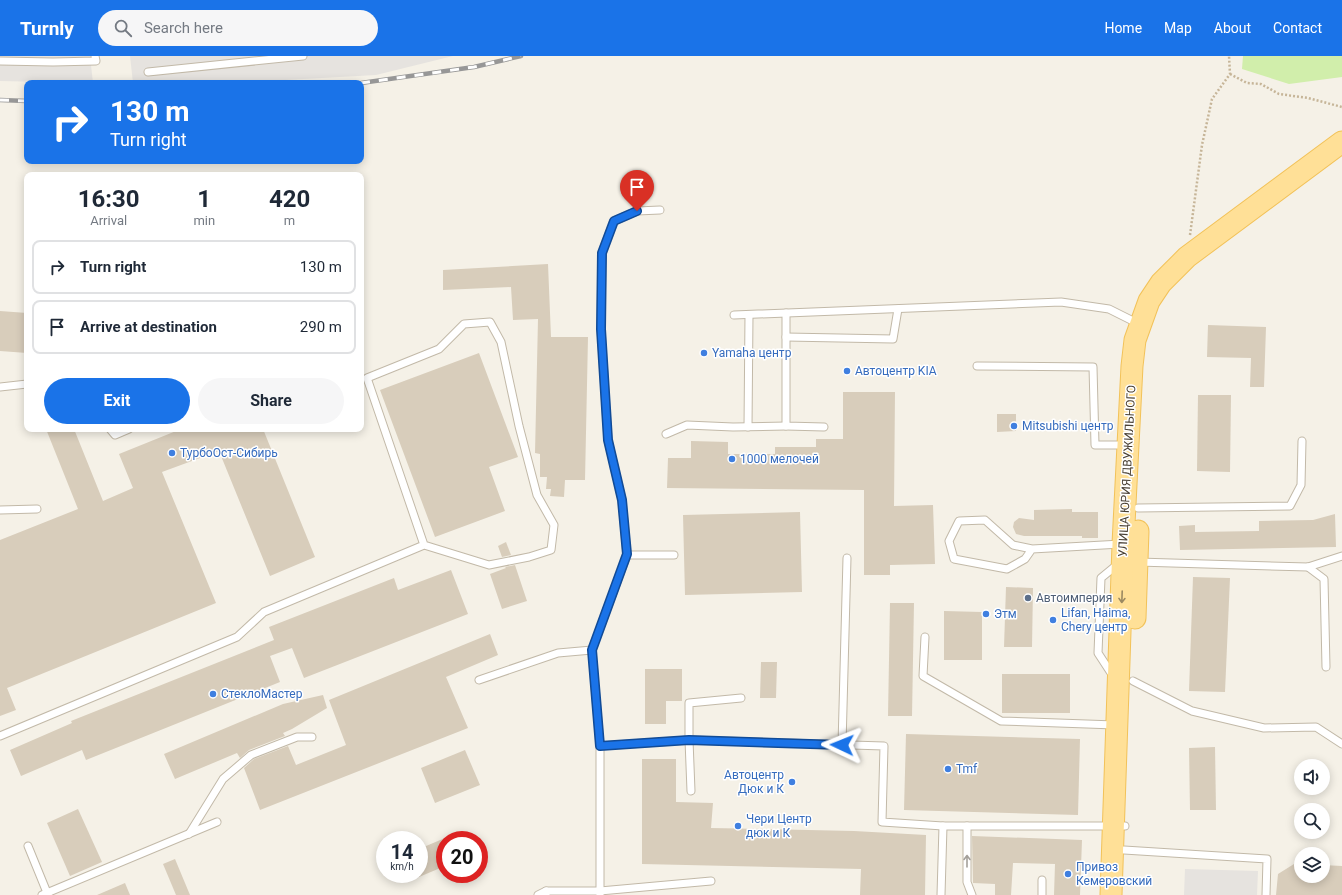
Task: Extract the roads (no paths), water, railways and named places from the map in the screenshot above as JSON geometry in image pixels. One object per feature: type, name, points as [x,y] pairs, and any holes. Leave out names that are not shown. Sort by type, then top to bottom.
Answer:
[{"type":"main road","name":"УЛИЦА ЮРИЯ ДВУЖИЛЬНОГО","points":[[1130,553],[1138,508],[1139,401],[1144,327],[1149,301],[1161,283],[1187,257],[1342,142]]},
{"type":"main road","name":"УЛИЦА ЮРИЯ ДВУЖИЛЬНОГО","points":[[1111,895],[1120,826],[1130,553],[1129,445],[1132,366],[1135,340],[1184,274],[1342,154]]},
{"type":"main road","name":"УЛИЦА ЮРИЯ ДВУЖИЛЬНОГО","points":[[1123,895],[1124,850],[1120,826],[1117,725],[1126,683]]},
{"type":"lane","points":[[0,61],[13,59],[53,59],[96,61],[95,56]]},
{"type":"lane","points":[[148,72],[303,56]]},
{"type":"lane","points":[[600,893],[600,746],[592,650],[627,554],[622,500],[608,440],[601,329],[602,253],[614,221],[637,211],[660,210]]},
{"type":"lane","points":[[734,316],[1061,302],[1109,309],[1144,327]]},
{"type":"lane","points":[[786,337],[893,339],[898,309]]},
{"type":"lane","points":[[786,313],[786,426]]},
{"type":"lane","points":[[748,427],[749,315]]},
{"type":"lane","points":[[0,736],[237,637],[264,612],[424,545],[489,566],[552,550],[554,525],[537,495],[519,426],[501,342],[490,322],[464,324],[439,349],[367,378],[424,545]]},
{"type":"lane","points":[[977,366],[1093,367],[1095,445],[1129,445]]},
{"type":"lane","points":[[0,387],[24,384]]},
{"type":"lane","points":[[666,434],[687,425],[824,428]]},
{"type":"lane","points":[[112,432],[115,435],[122,432]]},
{"type":"lane","points":[[1138,508],[1290,506],[1301,485],[1302,441]]},
{"type":"lane","points":[[0,510],[37,509]]},
{"type":"lane","points":[[1032,549],[1026,559],[1007,570],[954,560],[949,541],[959,521],[985,520],[1013,546],[1032,549],[1130,553],[1308,566],[1342,556]]},
{"type":"lane","points":[[627,554],[674,555]]},
{"type":"lane","points":[[842,745],[847,558]]},
{"type":"lane","points":[[1308,566],[1324,579],[1326,667]]},
{"type":"lane","points":[[925,637],[923,676],[1001,721],[1117,725]]},
{"type":"lane","points":[[479,680],[558,653],[592,650]]},
{"type":"lane","points":[[1126,683],[1192,711],[1264,728],[1316,728],[1342,744]]},
{"type":"lane","points":[[691,791],[689,702],[741,698]]},
{"type":"lane","points":[[189,834],[223,779],[251,755],[297,737],[312,736]]},
{"type":"lane","points":[[600,746],[689,740],[884,746],[882,822],[943,826],[1120,826]]},
{"type":"lane","points":[[28,846],[46,894],[217,822]]},
{"type":"lane","points":[[941,895],[943,826]]},
{"type":"lane","points":[[967,826],[967,882],[972,895]]},
{"type":"lane","points":[[1124,850],[1268,859],[1266,895]]},
{"type":"lane","points":[[1042,880],[1042,895]]},
{"type":"lane","points":[[538,895],[546,893],[600,893],[711,881]]},
{"type":"railway","points":[[364,83],[474,67],[521,56]]},
{"type":"railway","points":[[0,100],[24,101]]},
{"type":"place","name":"Yamaha центр","points":[[704,353]]},
{"type":"place","name":"Автоцентр KIA","points":[[847,371]]},
{"type":"place","name":"Mitsubishi центр","points":[[1014,426]]},
{"type":"place","name":"ТурбоОст-Сибирь","points":[[172,453]]},
{"type":"place","name":"1000 мелочей","points":[[732,459]]},
{"type":"place","name":"Автоимперия","points":[[1028,598]]},
{"type":"place","name":"Этм","points":[[986,614]]},
{"type":"place","name":"Lifan, Haima, Chery центр","points":[[1053,620]]},
{"type":"place","name":"СтеклоМастер","points":[[213,694]]},
{"type":"place","name":"Tmf","points":[[948,769]]},
{"type":"place","name":"Автоцентр Дюк и К","points":[[792,782]]},
{"type":"place","name":"Чери Центр дюк и К","points":[[738,826]]},
{"type":"place","name":"Привоз Кемеровский","points":[[1068,874]]}]
